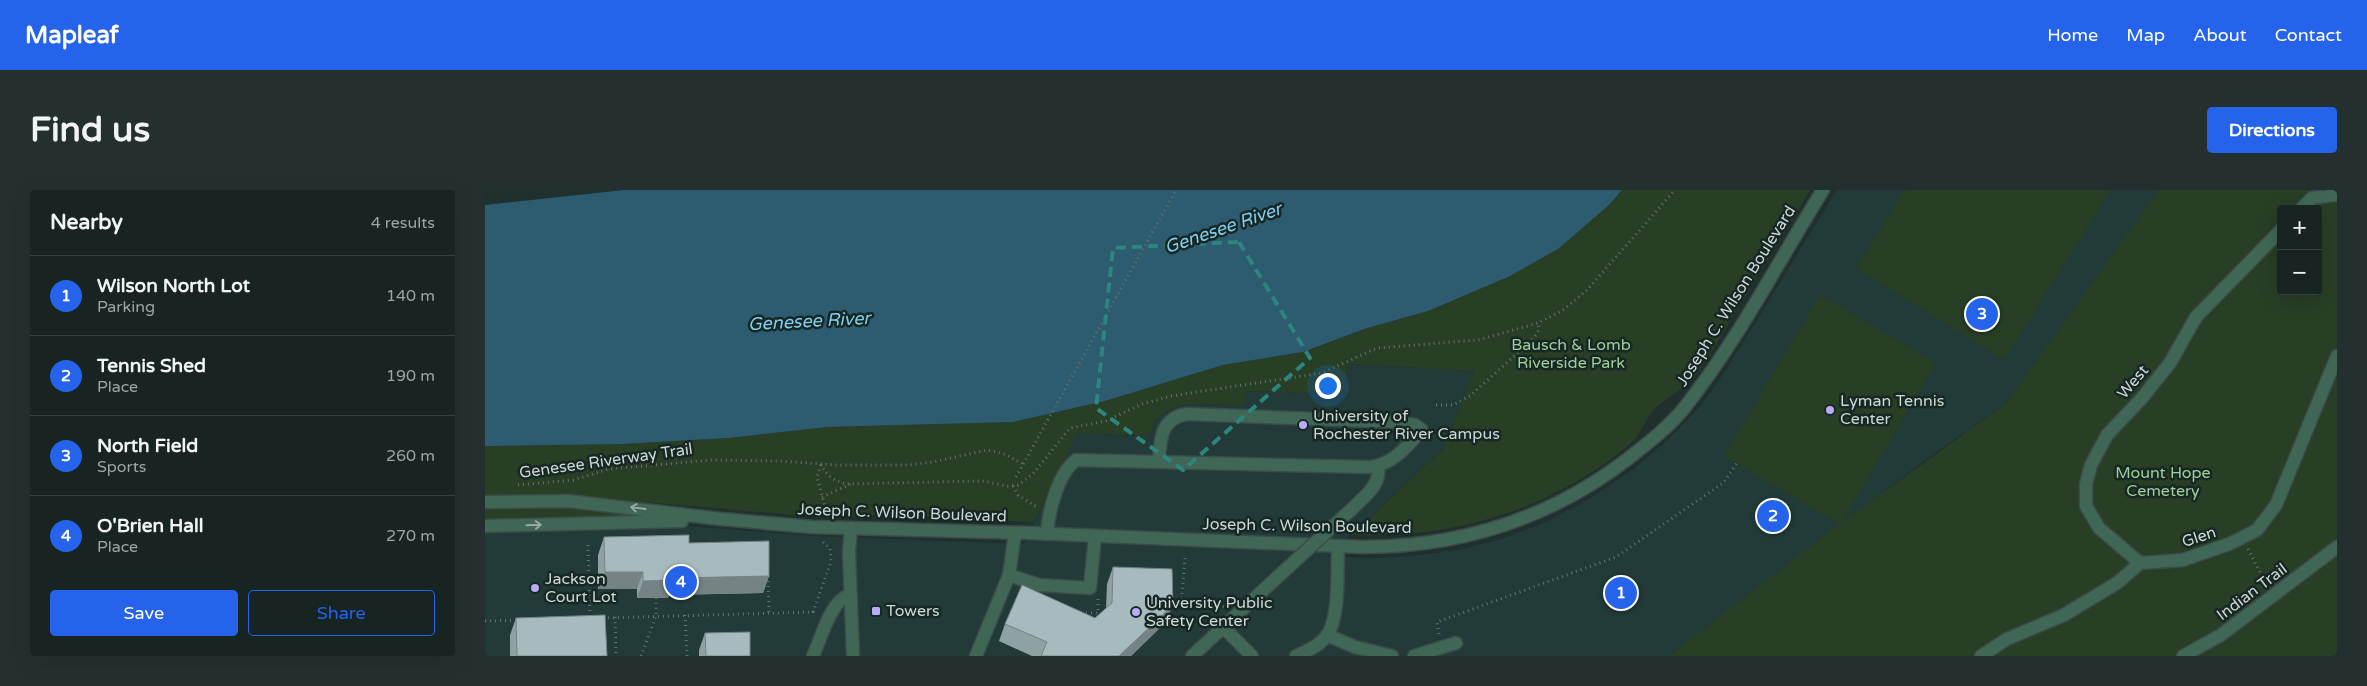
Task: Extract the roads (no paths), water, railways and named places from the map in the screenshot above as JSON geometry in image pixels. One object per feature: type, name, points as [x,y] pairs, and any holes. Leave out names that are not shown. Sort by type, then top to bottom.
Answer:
[{"type":"street","name":"Joseph C. Wilson Boulevard","points":[[485,502],[568,501],[721,520],[851,528],[1015,532],[1338,546],[1401,546],[1459,539],[1515,522],[1559,503],[1601,479],[1645,445],[1684,408],[1716,364],[1823,190]]},
{"type":"street","points":[[2305,205],[2311,198],[2335,194]]},
{"type":"street","name":"West","points":[[2141,563],[2099,528],[2086,506],[2086,484],[2091,465],[2107,435],[2142,398],[2170,364],[2196,317],[2277,234]]},
{"type":"street","name":"Glen","points":[[2141,563],[2183,560],[2243,538],[2257,530],[2276,505],[2337,356]]},
{"type":"street","points":[[1047,534],[1049,516],[1055,495],[1071,466],[1077,460],[1347,468],[1378,466],[1394,459],[1422,430],[1409,423],[1397,422],[1187,414],[1176,417],[1164,427],[1160,438],[1159,461]]},
{"type":"street","points":[[1192,656],[1354,507],[1375,484],[1378,466]]},
{"type":"street","name":"Joseph C. Wilson Boulevard","points":[[485,526],[721,520]]},
{"type":"street","points":[[851,528],[850,595],[853,656]]},
{"type":"street","points":[[976,656],[1009,575],[1015,532]]},
{"type":"street","points":[[1009,575],[1039,585],[1091,588],[1095,536]]},
{"type":"street","points":[[1296,656],[1317,645],[1327,635],[1335,608],[1338,546]]},
{"type":"street","name":"Indian Trail","points":[[2183,656],[2221,635],[2337,547]]},
{"type":"street","points":[[1981,656],[2007,639],[2064,615],[2117,583],[2141,563]]},
{"type":"street","points":[[813,656],[838,600],[850,595]]},
{"type":"street","points":[[1223,626],[1252,656]]},
{"type":"street","points":[[1327,635],[1350,646],[1392,656]]},
{"type":"street","points":[[1414,656],[1449,645]]},
{"type":"water","name":"Genesee River","points":[[624,190],[1622,190],[1609,205],[1558,249],[1508,277],[1428,311],[1364,329],[1303,352],[1223,365],[1105,401],[1013,422],[827,427],[729,438],[623,444],[485,446],[485,205]]},
{"type":"place","name":"North Field","points":[[1982,314]]},
{"type":"place","name":"Lyman Tennis Center","points":[[1830,410]]},
{"type":"place","name":"University of Rochester River Campus","points":[[1303,425]]},
{"type":"place","name":"Tennis Shed","points":[[1773,516]]},
{"type":"place","name":"O'Brien Hall","points":[[681,582]]},
{"type":"place","name":"Jackson Court Lot","points":[[535,588]]},
{"type":"place","name":"Wilson North Lot","points":[[1621,593]]},
{"type":"place","name":"Towers","points":[[876,611]]},
{"type":"place","name":"University Public Safety Center","points":[[1136,612]]},
{"type":"park label","name":"Bausch & Lomb Riverside Park","points":[[1571,354]]},
{"type":"park label","name":"Mount Hope Cemetery","points":[[2163,482]]}]
